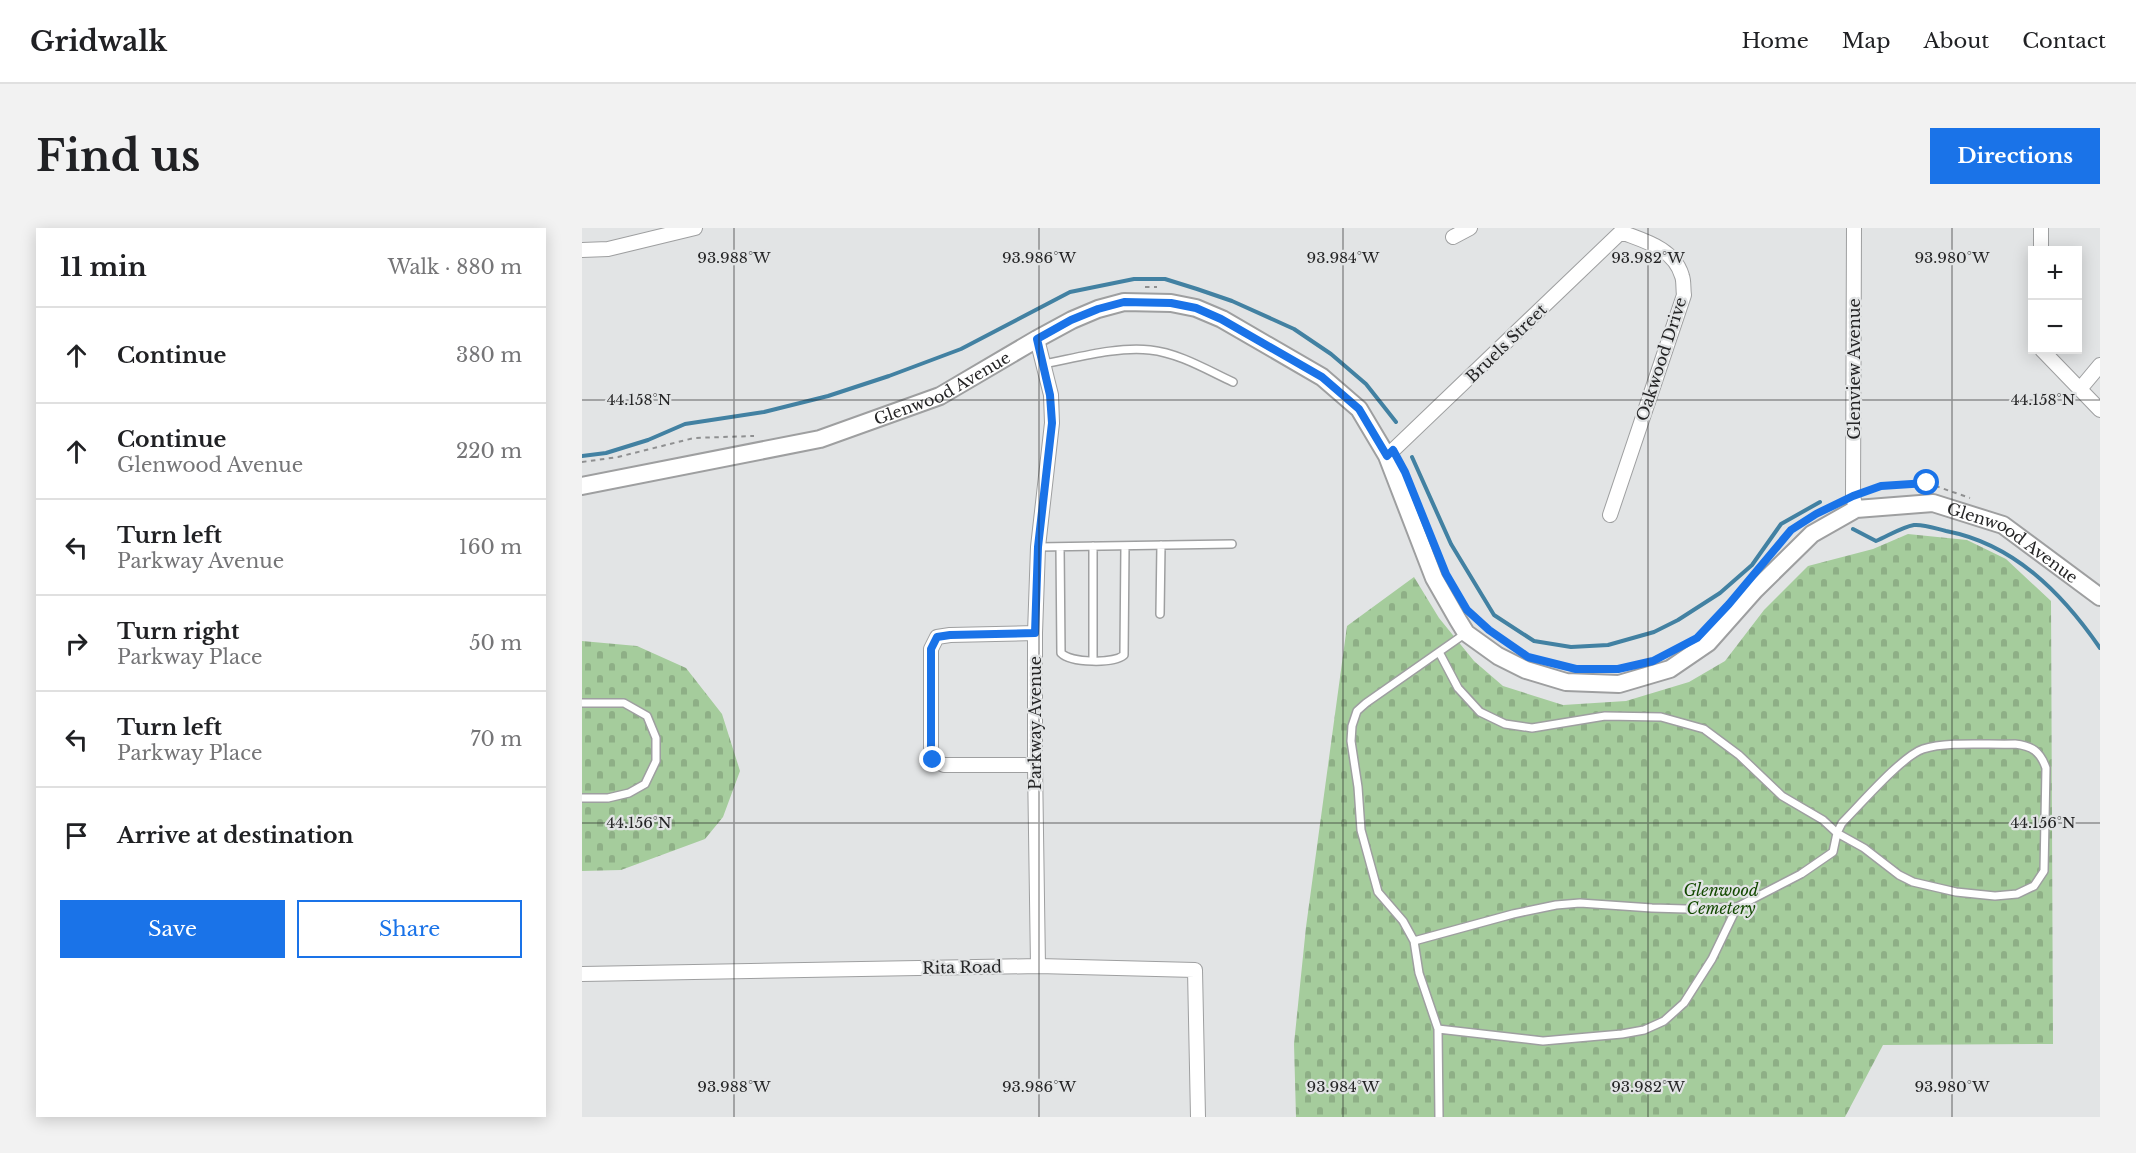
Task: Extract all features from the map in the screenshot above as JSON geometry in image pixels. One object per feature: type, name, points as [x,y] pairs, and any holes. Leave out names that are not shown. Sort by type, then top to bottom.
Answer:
[{"type":"street","points":[[582,250],[608,249],[695,228]]},
{"type":"street","points":[[1453,237],[1470,228]]},
{"type":"street","name":"Glenview Avenue","points":[[1854,228],[1854,503]]},
{"type":"street","points":[[2041,228],[2041,246]]},
{"type":"street","name":"Bruels Street","points":[[1387,456],[1622,230]]},
{"type":"street","name":"Oakwood Drive","points":[[1610,515],[1683,295],[1682,275],[1661,248],[1622,230]]},
{"type":"street","name":"Glenwood Avenue","points":[[582,486],[820,440],[940,396],[1037,339],[1089,312],[1124,302],[1171,303],[1196,308],[1221,319],[1322,377],[1359,409],[1387,456],[1434,578],[1466,633],[1498,656],[1526,670],[1566,682],[1619,684],[1670,669],[1708,643],[1755,590],[1812,534],[1854,503],[1933,503],[2003,525],[2100,597]]},
{"type":"street","name":"Parkway Avenue","points":[[1037,339],[1050,395],[1052,423],[1038,547],[1035,633],[1038,966]]},
{"type":"street","points":[[2046,354],[2100,410]]},
{"type":"street","points":[[2080,389],[2100,366]]},
{"type":"street","points":[[1035,633],[937,637],[931,649],[931,747],[933,760],[944,765],[1035,765]]},
{"type":"street","name":"Rita Road","points":[[582,974],[1038,966],[1195,970],[1198,1117]]},
{"type":"lane","points":[[1044,364],[1120,350],[1150,350],[1179,358],[1233,382]]},
{"type":"lane","points":[[1038,547],[1232,544]]},
{"type":"lane","points":[[1160,614],[1161,545]]},
{"type":"lane","points":[[1093,546],[1093,661]]},
{"type":"lane","points":[[1060,547],[1061,653],[1072,660],[1093,661],[1118,660],[1124,656],[1125,546]]},
{"type":"lane","points":[[1439,1117],[1438,1029],[1419,973],[1414,941],[1403,921],[1378,892],[1368,863],[1361,830],[1358,787],[1351,741],[1352,726],[1357,711],[1466,633]]},
{"type":"lane","points":[[1414,941],[1513,914],[1556,905],[1580,903],[1686,909],[1737,906],[1801,874],[1833,852],[1837,833],[1842,823],[1906,757],[1922,749],[1939,746],[2015,744],[2035,749],[2042,757],[2046,768],[2044,871],[2034,886],[2018,894],[1995,896],[1956,892],[1913,882],[1899,875],[1864,848],[1837,833],[1823,820],[1782,796],[1739,755],[1704,729],[1660,717],[1605,716],[1532,728],[1505,724],[1480,711],[1458,688],[1439,652]]},
{"type":"lane","points":[[582,703],[624,703],[647,716],[656,738],[656,761],[645,784],[629,792],[608,798],[582,798]]},
{"type":"lane","points":[[1438,1029],[1543,1041],[1622,1035],[1644,1030],[1664,1021],[1684,1003],[1712,959],[1737,906]]},
{"type":"path","points":[[1140,287],[1159,287]]},
{"type":"path","points":[[582,462],[618,457],[694,438],[759,436]]},
{"type":"path","points":[[1854,503],[1881,486],[1927,483],[1977,502]]},
{"type":"path","points":[[1775,549],[1791,530],[1799,525]]},
{"type":"path","points":[[1474,617],[1518,650]]},
{"type":"green space","name":"Glenwood Cemetery","points":[[1908,534],[1967,540],[2006,559],[2051,601],[2053,1044],[1883,1045],[1845,1117],[1296,1117],[1294,1044],[1306,927],[1347,626],[1414,577],[1439,618],[1474,661],[1503,686],[1563,705],[1626,701],[1689,682],[1725,661],[1764,610],[1808,566],[1873,549]]},
{"type":"green space","points":[[582,641],[637,646],[686,668],[722,714],[740,771],[723,817],[705,839],[621,870],[582,871]]},
{"type":"waterway","points":[[582,456],[606,453],[648,440],[685,424],[764,412],[828,396],[961,349],[1070,292],[1134,279],[1165,279],[1232,301],[1294,329],[1331,354],[1366,384],[1396,422]]},
{"type":"waterway","points":[[1412,457],[1451,544],[1494,615],[1534,641],[1571,647],[1608,645],[1654,632],[1678,620],[1720,593],[1752,565],[1781,524],[1820,502]]},
{"type":"waterway","points":[[1853,529],[1876,541],[1905,528],[1922,525],[1971,538],[1993,547],[2015,559],[2053,590],[2100,648]]},
{"type":"route","points":[[933,760],[931,649],[937,637],[1035,633],[1038,547],[1052,423],[1046,372],[1037,339],[1071,320],[1098,309],[1124,302],[1148,301],[1196,308],[1221,319],[1322,377],[1359,409],[1387,456],[1393,450],[1405,472],[1446,574],[1467,610],[1489,630],[1528,657],[1576,669],[1618,669],[1653,661],[1697,638],[1729,604],[1791,530],[1816,514],[1853,496],[1881,486],[1927,483]]}]
